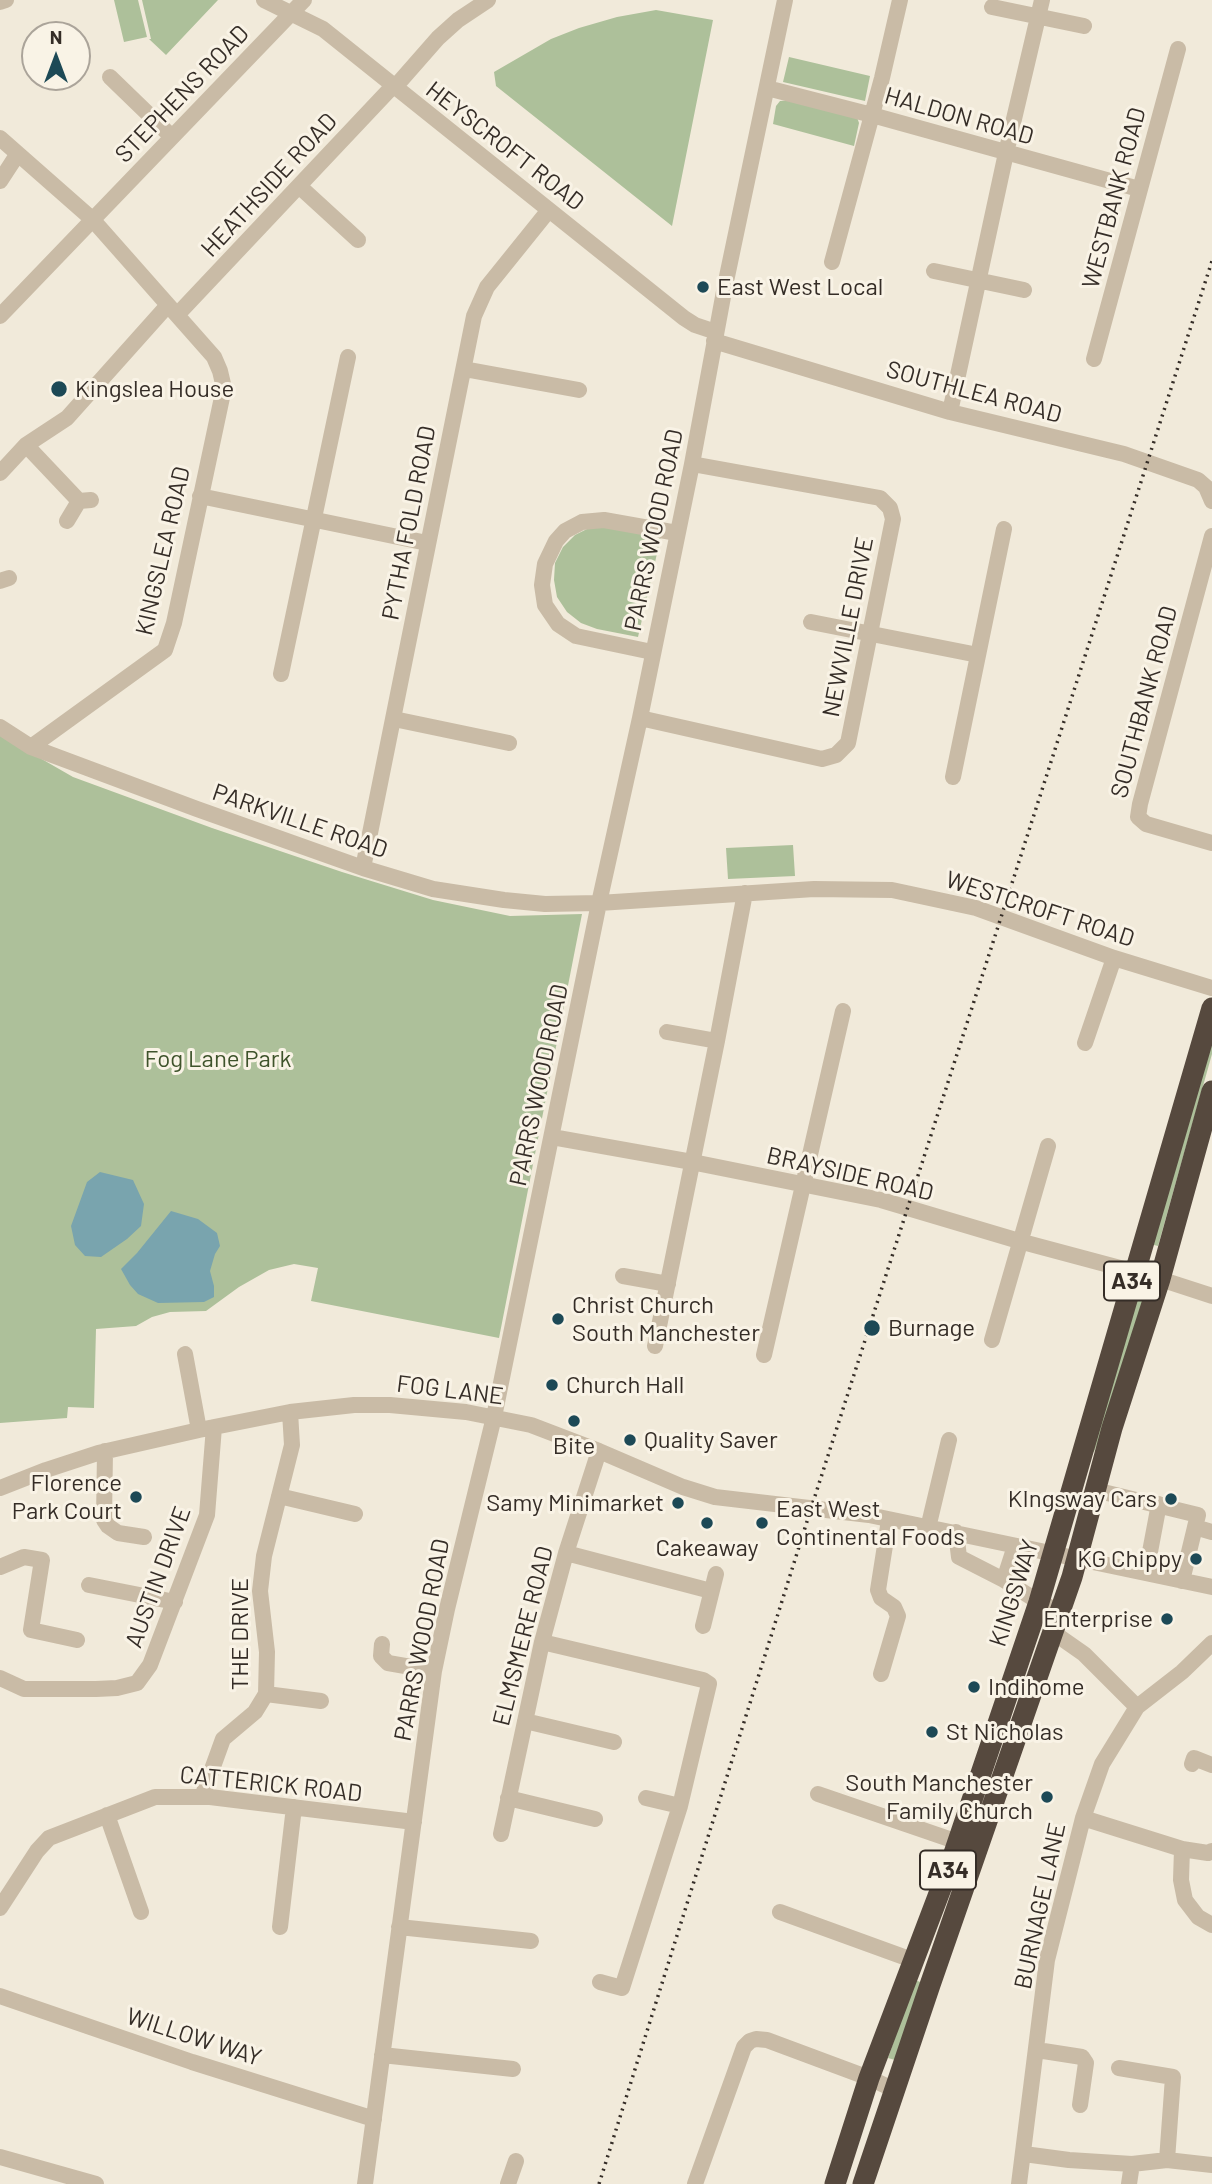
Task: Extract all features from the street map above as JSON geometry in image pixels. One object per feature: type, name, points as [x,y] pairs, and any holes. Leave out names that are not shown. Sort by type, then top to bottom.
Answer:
[{"type":"highway","name":"KINGSWAY","points":[[835,2184],[869,2078],[915,1961],[997,1727],[1044,1604],[1054,1554],[1212,1008]]},
{"type":"highway","name":"KINGSWAY","points":[[863,2184],[1027,1687],[1054,1633],[1078,1559],[1112,1428],[1160,1279],[1212,1091]]},
{"type":"highway","points":[[1054,1554],[1065,1550],[1070,1542],[1095,1456],[1112,1428]]},
{"type":"highway","points":[[997,1727],[1027,1687],[1044,1604],[1063,1565],[1078,1559]]},
{"type":"street","points":[[0,2],[6,0]]},
{"type":"street","name":"STEPHENS ROAD","points":[[0,316],[304,0]]},
{"type":"street","name":"HEATHSIDE ROAD","points":[[0,473],[26,445],[67,418],[299,186],[438,38],[458,20],[488,0]]},
{"type":"street","name":"PARRS WOOD ROAD","points":[[365,2184],[434,1671],[494,1417],[599,902],[640,718],[715,336],[785,0]]},
{"type":"street","points":[[832,262],[900,0]]},
{"type":"street","points":[[950,412],[1042,0]]},
{"type":"street","name":"HEYSCROFT ROAD","points":[[272,1],[324,29],[684,318],[715,336]]},
{"type":"street","points":[[992,7],[1084,26]]},
{"type":"street","name":"WESTBANK ROAD","points":[[1094,359],[1178,49]]},
{"type":"street","points":[[110,77],[172,137]]},
{"type":"street","name":"HALDON ROAD","points":[[766,88],[1139,189]]},
{"type":"street","name":"KINGSLEA ROAD","points":[[0,138],[92,219],[215,357],[224,388],[174,623],[164,650],[31,747]]},
{"type":"street","points":[[0,181],[17,155]]},
{"type":"street","points":[[299,186],[358,240]]},
{"type":"street","name":"PYTHA FOLD ROAD","points":[[363,868],[474,316],[483,293],[549,210]]},
{"type":"street","points":[[934,271],[1024,290]]},
{"type":"street","name":"SOUTHLEA ROAD","points":[[715,336],[950,412],[1124,454],[1198,480],[1206,487],[1212,501]]},
{"type":"street","points":[[281,674],[348,357]]},
{"type":"street","points":[[464,369],[579,390]]},
{"type":"street","points":[[26,445],[85,500],[67,521]]},
{"type":"street","name":"NEWVILLE DRIVE","points":[[640,718],[822,759],[836,755],[848,743],[892,519],[890,508],[880,498],[692,464]]},
{"type":"street","points":[[200,496],[427,543]]},
{"type":"street","points":[[652,652],[576,636],[558,624],[545,605],[542,585],[545,564],[556,541],[565,531],[582,522],[604,520],[677,533]]},
{"type":"street","points":[[953,777],[1004,529]]},
{"type":"street","name":"SOUTHBANK ROAD","points":[[1212,536],[1208,561],[1138,817],[1146,824],[1212,843]]},
{"type":"street","points":[[811,622],[978,655]]},
{"type":"street","points":[[394,719],[509,743]]},
{"type":"street","name":"PARKVILLE ROAD","points":[[0,727],[31,747],[197,810],[433,890],[545,904],[599,902]]},
{"type":"street","name":"WESTCROFT ROAD","points":[[599,902],[848,888],[912,893],[976,908],[1114,958],[1212,988]]},
{"type":"street","points":[[655,1346],[718,1041],[745,894]]},
{"type":"street","points":[[1085,1043],[1114,958]]},
{"type":"street","points":[[764,1355],[843,1011]]},
{"type":"street","points":[[667,1032],[718,1041]]},
{"type":"street","name":"BRAYSIDE ROAD","points":[[552,1137],[881,1200],[1135,1272]]},
{"type":"street","points":[[992,1340],[1048,1146]]},
{"type":"street","points":[[623,1276],[667,1284]]},
{"type":"street","points":[[1160,1279],[1212,1296]]},
{"type":"street","name":"AUSTIN DRIVE","points":[[0,1678],[24,1689],[117,1688],[136,1683],[150,1665],[207,1515],[207,1428],[185,1354]]},
{"type":"street","name":"FOG LANE","points":[[0,1489],[46,1470],[105,1451],[207,1428],[290,1412],[354,1405],[390,1405],[466,1412],[531,1425],[683,1488],[715,1497],[844,1512],[956,1532],[1212,1587]]},
{"type":"street","name":"THE DRIVE","points":[[202,1797],[223,1739],[255,1712],[266,1694],[267,1652],[260,1591],[264,1556],[292,1445],[290,1412]]},
{"type":"street","points":[[928,1528],[949,1440]]},
{"type":"street","points":[[105,1451],[104,1520],[118,1534],[144,1537]]},
{"type":"street","name":"ELMSMERE ROAD","points":[[501,1834],[542,1642],[566,1553],[599,1451]]},
{"type":"street","points":[[1095,1490],[1198,1515],[1182,1581]]},
{"type":"street","points":[[279,1496],[355,1514]]},
{"type":"street","points":[[1146,1573],[1159,1504]]},
{"type":"street","points":[[881,1674],[898,1619],[894,1607],[881,1598],[878,1590],[889,1520]]},
{"type":"street","points":[[1195,1527],[1212,1532]]},
{"type":"street","points":[[956,1532],[959,1557],[1044,1604]]},
{"type":"street","points":[[1004,1580],[1015,1546]]},
{"type":"street","points":[[566,1553],[711,1591]]},
{"type":"street","points":[[0,1567],[24,1557],[42,1560],[31,1630],[77,1640]]},
{"type":"street","points":[[703,1626],[716,1574]]},
{"type":"street","points":[[89,1584],[175,1602]]},
{"type":"street","points":[[1054,1633],[1084,1654],[1137,1707]]},
{"type":"street","points":[[542,1642],[703,1680],[709,1685],[680,1806],[622,1988],[600,1982]]},
{"type":"street","name":"BURNAGE LANE","points":[[1019,2184],[1047,1960],[1083,1818],[1102,1764],[1137,1707],[1182,1672],[1212,1643]]},
{"type":"street","points":[[382,1644],[381,1656],[388,1663],[434,1671]]},
{"type":"street","points":[[266,1694],[321,1702]]},
{"type":"street","points":[[525,1721],[614,1742]]},
{"type":"street","points":[[1192,1764],[1194,1758],[1212,1765]]},
{"type":"street","points":[[818,1794],[958,1842]]},
{"type":"street","name":"CATTERICK ROAD","points":[[0,1908],[37,1851],[49,1838],[155,1797],[202,1797],[414,1822]]},
{"type":"street","points":[[508,1798],[595,1819]]},
{"type":"street","points":[[646,1798],[680,1806]]},
{"type":"street","points":[[280,1927],[294,1807]]},
{"type":"street","points":[[107,1815],[142,1912]]},
{"type":"street","points":[[1083,1818],[1182,1849],[1208,1853],[1212,1851]]},
{"type":"street","points":[[1182,1849],[1181,1880],[1185,1900],[1198,1917],[1212,1925]]},
{"type":"street","points":[[780,1912],[915,1961]]},
{"type":"street","points":[[399,1927],[531,1941]]},
{"type":"street","name":"WILLOW WAY","points":[[0,1996],[192,2062],[374,2119]]},
{"type":"street","points":[[695,2184],[748,2042],[756,2039],[767,2040],[895,2090]]},
{"type":"street","points":[[1037,2050],[1082,2057],[1086,2063],[1080,2105]]},
{"type":"street","points":[[382,2055],[513,2069]]},
{"type":"street","points":[[1119,2068],[1173,2077],[1167,2160]]},
{"type":"street","points":[[1024,2154],[1132,2164],[1167,2160],[1212,2165]]},
{"type":"street","points":[[0,2157],[96,2184]]},
{"type":"street","points":[[508,2184],[516,2161]]},
{"type":"street","points":[[1129,2184],[1132,2164]]},
{"type":"green space","points":[[114,0],[138,0],[147,37],[124,42]]},
{"type":"green space","points":[[142,0],[218,0],[166,55],[149,39]]},
{"type":"green space","points":[[656,10],[713,20],[672,226],[496,86],[494,72],[551,39],[579,28]]},
{"type":"green space","points":[[789,57],[870,76],[865,101],[783,82]]},
{"type":"green space","points":[[791,100],[857,117],[859,123],[854,146],[773,124],[776,106],[780,101]]},
{"type":"green space","points":[[605,525],[661,536],[638,637],[581,623],[567,612],[557,597],[555,563],[563,547],[575,535],[589,528]]},
{"type":"green space","name":"Fog Lane Park","points":[[0,735],[73,777],[212,828],[433,900],[510,916],[582,914],[499,1338],[311,1301],[318,1268],[294,1264],[269,1270],[239,1287],[206,1311],[170,1312],[152,1317],[136,1326],[96,1329],[94,1408],[68,1407],[67,1418],[0,1423]]},
{"type":"green space","points":[[793,845],[795,876],[728,879],[726,848]]},
{"type":"green space","points":[[1212,1031],[1212,1054],[1158,1246],[1150,1244]]},
{"type":"green space","points":[[1137,1298],[1143,1300],[1111,1409],[1094,1452],[1090,1451]]},
{"type":"green space","points":[[915,1980],[923,1983],[895,2060],[888,2058]]},
{"type":"water","points":[[100,1172],[133,1180],[144,1204],[141,1226],[101,1257],[85,1256],[75,1245],[71,1226],[87,1182]]},
{"type":"water","points":[[171,1211],[198,1219],[217,1233],[220,1246],[210,1271],[214,1297],[204,1302],[158,1303],[138,1294],[121,1269]]},
{"type":"railway","points":[[599,2184],[815,1496],[1212,261]]},
{"type":"place","name":"East West Local","points":[[703,287]]},
{"type":"place","name":"Kingslea House","points":[[59,389]]},
{"type":"place","name":"Christ Church South Manchester","points":[[558,1319]]},
{"type":"place","name":"Burnage","points":[[872,1328]]},
{"type":"place","name":"Church Hall","points":[[552,1385]]},
{"type":"place","name":"Bite","points":[[574,1421]]},
{"type":"place","name":"Quality Saver","points":[[630,1440]]},
{"type":"place","name":"Florence Park Court","points":[[136,1497]]},
{"type":"place","name":"KIngsway Cars","points":[[1171,1499]]},
{"type":"place","name":"Samy Minimarket","points":[[678,1503]]},
{"type":"place","name":"Cakeaway","points":[[707,1523]]},
{"type":"place","name":"East West Continental Foods","points":[[762,1523]]},
{"type":"place","name":"KG Chippy","points":[[1196,1559]]},
{"type":"place","name":"Enterprise","points":[[1167,1619]]},
{"type":"place","name":"Indihome","points":[[974,1687]]},
{"type":"place","name":"St Nicholas","points":[[932,1732]]},
{"type":"place","name":"South Manchester Family Church","points":[[1047,1797]]}]
